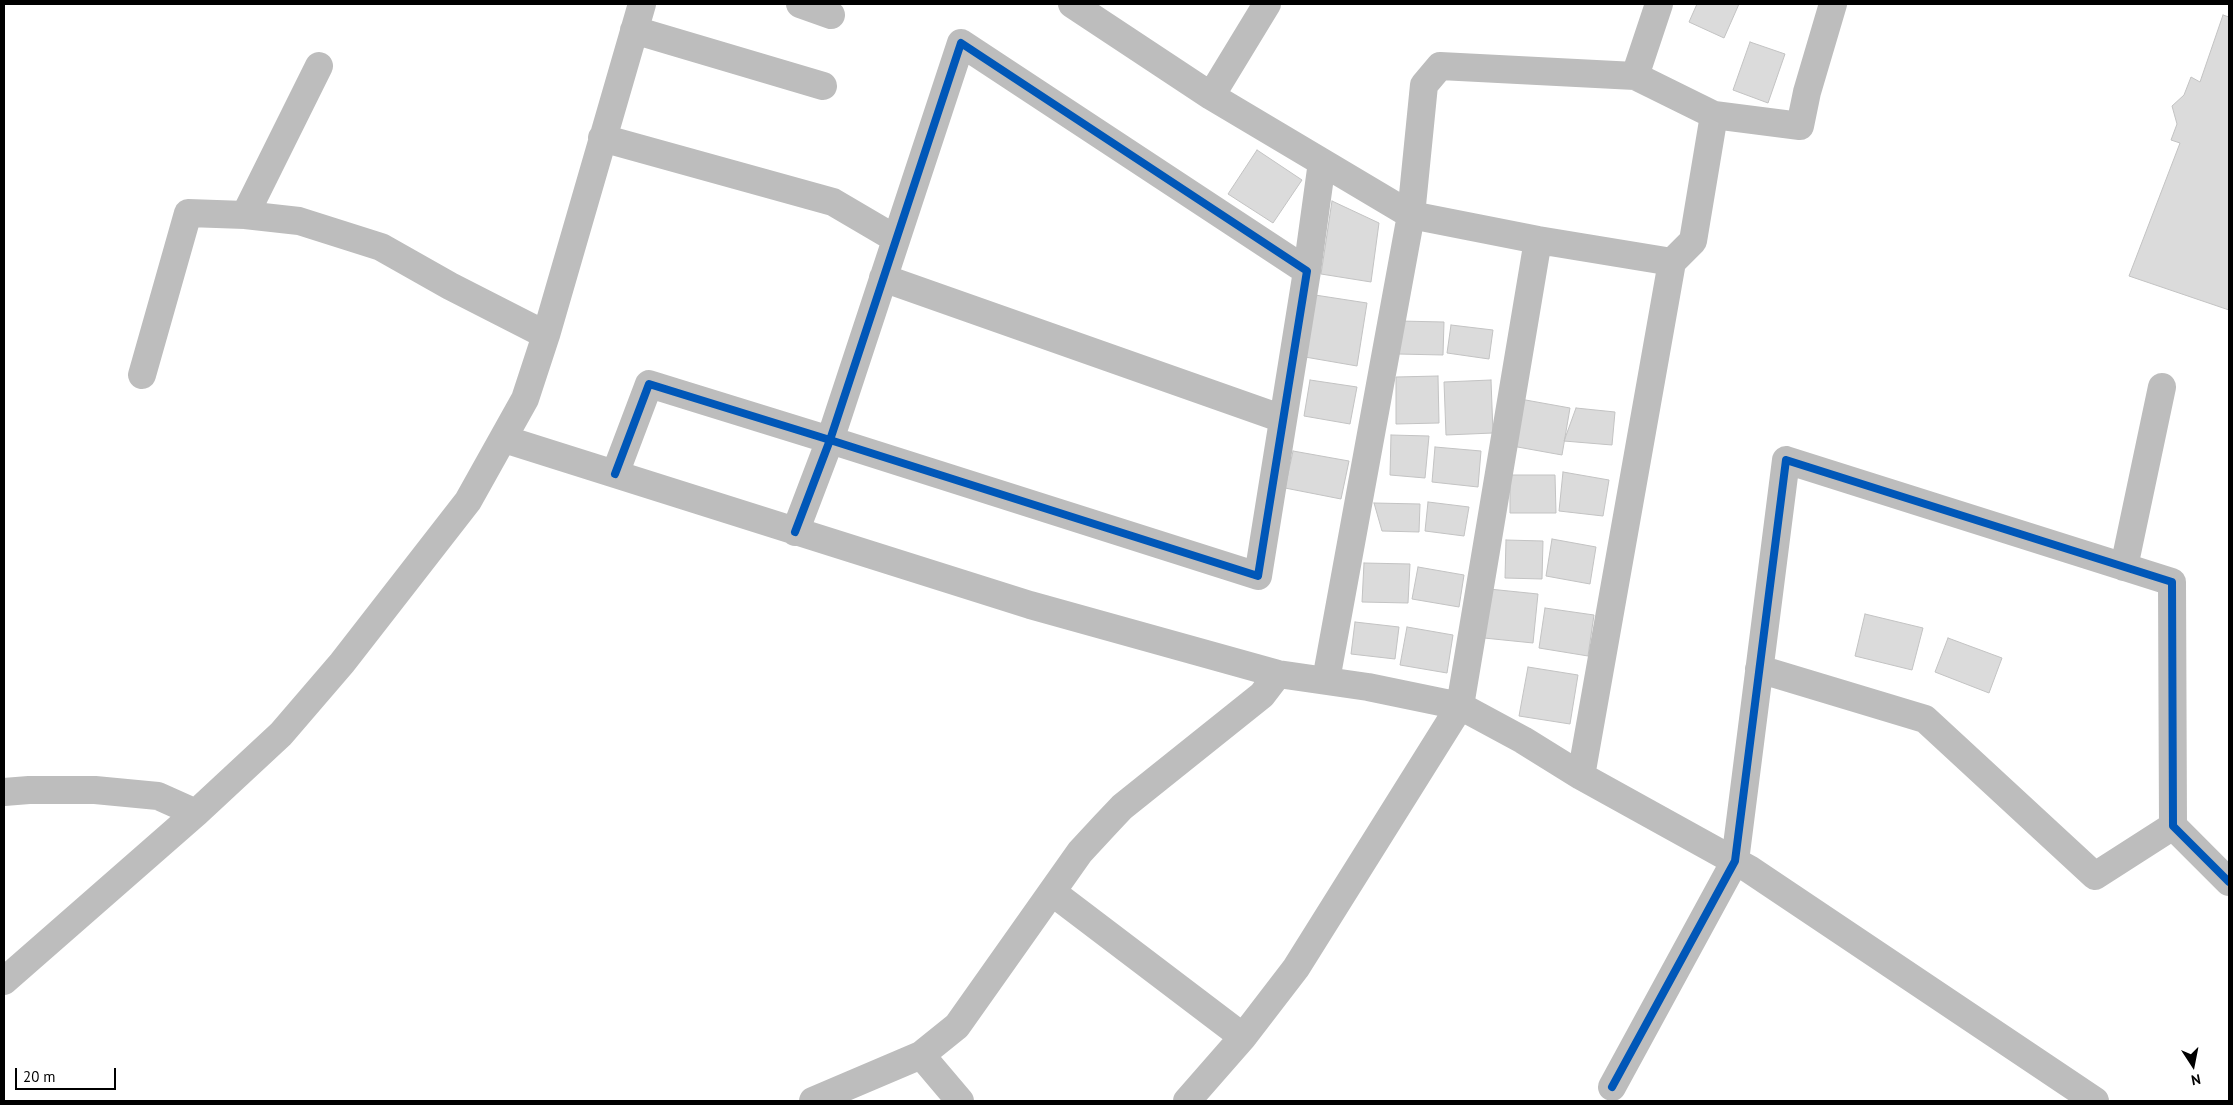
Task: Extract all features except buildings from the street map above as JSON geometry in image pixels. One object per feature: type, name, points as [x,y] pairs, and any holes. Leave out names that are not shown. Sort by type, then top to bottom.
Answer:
[{"type":"street","points":[[4,982],[196,813],[281,734],[342,663],[468,501],[504,439],[524,399],[546,335],[642,4]]},
{"type":"street","points":[[800,4],[831,14]]},
{"type":"street","points":[[1072,4],[1212,96],[1411,214],[1538,240],[1672,262]]},
{"type":"street","points":[[1212,96],[1267,4]]},
{"type":"street","points":[[1635,76],[1659,4]]},
{"type":"street","points":[[1326,680],[1411,214],[1424,85],[1440,66],[1635,76],[1714,115],[1800,126],[1807,92],[1833,4]]},
{"type":"street","points":[[634,30],[823,86]]},
{"type":"street","points":[[794,532],[830,440],[961,43],[1307,271]]},
{"type":"street","points":[[245,215],[319,66]]},
{"type":"street","points":[[1581,776],[1672,262],[1693,241],[1714,115]]},
{"type":"street","points":[[602,138],[833,202],[896,239]]},
{"type":"street","points":[[615,474],[649,384],[1258,576],[1307,271],[1322,162]]},
{"type":"street","points":[[142,375],[188,213],[245,215],[299,221],[381,247],[450,286],[546,335]]},
{"type":"street","points":[[1187,1101],[1243,1037],[1296,968],[1460,706],[1538,240]]},
{"type":"street","points":[[884,278],[1283,419]]},
{"type":"street","points":[[2124,567],[2162,387]]},
{"type":"street","points":[[504,439],[1030,605],[1278,674],[1326,680],[1460,706],[1523,740],[1581,776],[1735,861],[2095,1101]]},
{"type":"street","points":[[1612,1087],[1735,861],[1786,460],[2172,582],[2173,826],[2229,882]]},
{"type":"street","points":[[1759,669],[1925,719],[2095,876],[2173,826]]},
{"type":"street","points":[[813,1101],[921,1055],[957,1026],[1080,852],[1122,807],[1262,695],[1278,674]]},
{"type":"street","points":[[4,792],[95,790],[158,796],[196,813]]},
{"type":"street","points":[[1052,892],[1243,1037]]},
{"type":"street","points":[[921,1055],[960,1101]]},
{"type":"cycle path","points":[[615,474],[649,384],[830,440],[1258,576],[1307,271],[961,43],[830,440],[795,532]]},
{"type":"cycle path","points":[[1612,1087],[1735,861],[1786,460],[2172,582],[2173,826],[2229,882]]}]
